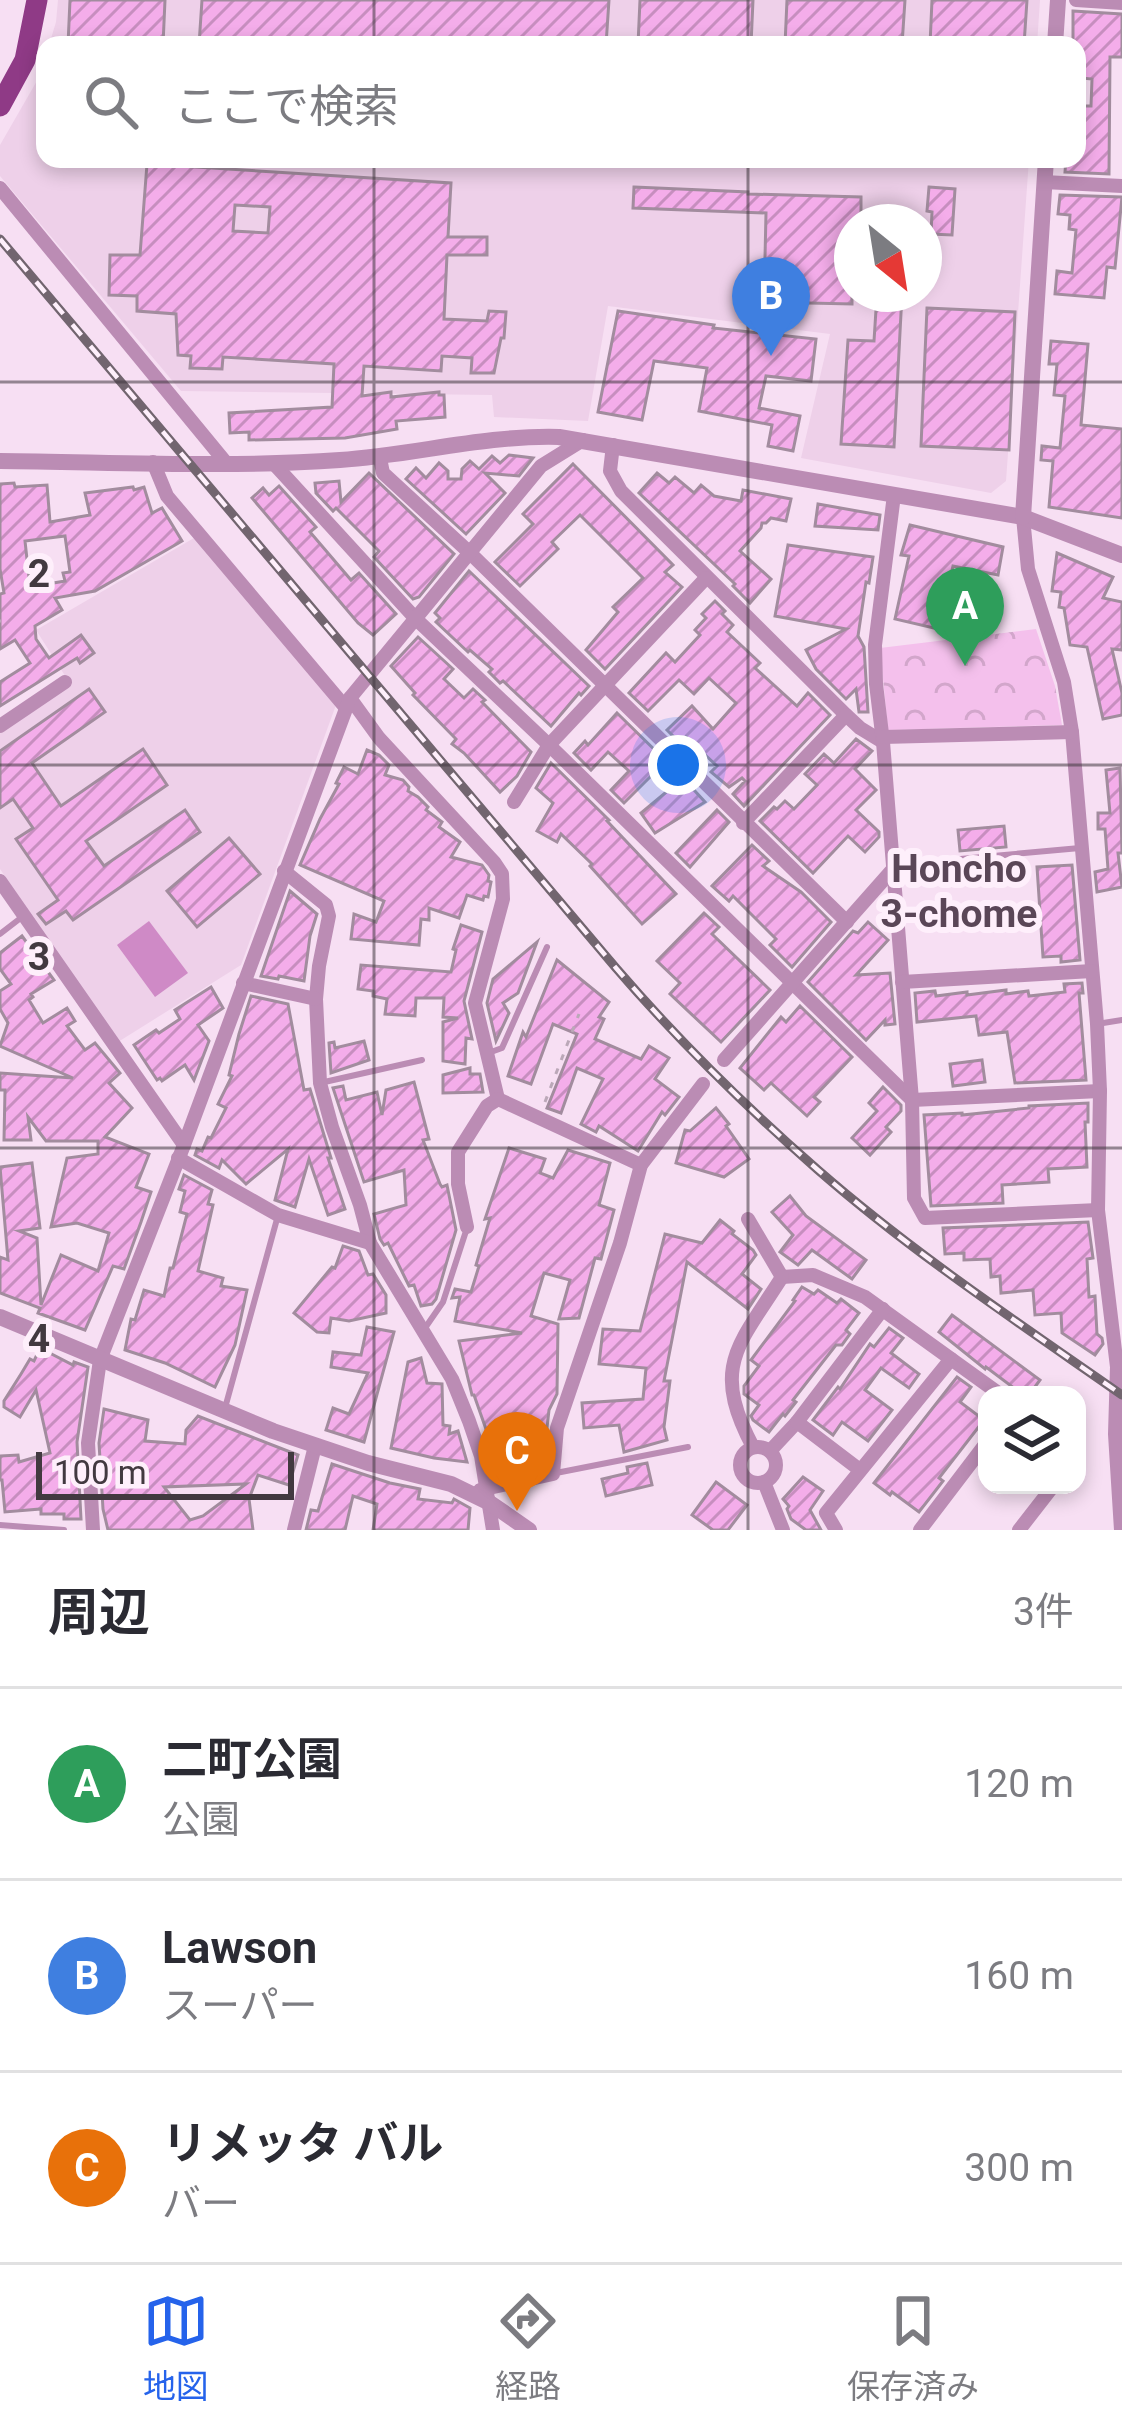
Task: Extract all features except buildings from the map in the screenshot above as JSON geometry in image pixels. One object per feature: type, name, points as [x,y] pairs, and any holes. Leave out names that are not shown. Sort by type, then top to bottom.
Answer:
[{"type":"main road","points":[[0,106],[25,60],[37,0]]},
{"type":"street","points":[[1056,36],[1058,0]]},
{"type":"street","points":[[1076,0],[1122,3]]},
{"type":"street","points":[[1045,168],[1023,517],[1028,569],[1064,682],[1072,732],[1097,1024],[1098,1210],[1117,1367],[1115,1434],[1121,1530]]},
{"type":"street","points":[[1044,182],[1122,186]]},
{"type":"street","points":[[0,188],[227,464]]},
{"type":"street","points":[[0,461],[275,465],[380,458],[519,436],[583,440],[1023,517],[1122,555]]},
{"type":"street","points":[[94,1530],[88,1442],[100,1360],[348,703],[541,466],[583,440]]},
{"type":"street","points":[[613,445],[614,483],[860,728],[883,739],[1072,732]]},
{"type":"street","points":[[380,458],[383,473],[847,922]]},
{"type":"street","points":[[153,462],[166,496],[502,874],[503,899],[475,1003],[498,1099]]},
{"type":"street","points":[[275,465],[416,619],[912,1100],[1100,1090]]},
{"type":"street","points":[[894,495],[874,645],[912,1100],[914,1198],[925,1218],[1098,1210]]},
{"type":"street","points":[[514,802],[549,745],[706,578]]},
{"type":"street","points":[[0,726],[64,682]]},
{"type":"street","points":[[743,823],[846,715]]},
{"type":"street","points":[[724,1060],[894,866]]},
{"type":"street","points":[[284,871],[326,905],[329,916],[316,998],[320,1083],[370,1243],[452,1379],[481,1456],[482,1494],[493,1530]]},
{"type":"street","points":[[0,881],[181,1152],[278,1215],[370,1243]]},
{"type":"street","points":[[902,982],[1092,971]]},
{"type":"street","points":[[243,982],[316,998]]},
{"type":"street","points":[[482,1494],[553,1474],[557,1428],[620,1243],[641,1165],[703,1084]]},
{"type":"street","points":[[498,1099],[641,1165]]},
{"type":"street","points":[[467,1227],[457,1156],[487,1106],[498,1099]]},
{"type":"street","points":[[748,1220],[782,1277]]},
{"type":"street","points":[[782,1277],[814,1275],[866,1297],[988,1386]]},
{"type":"street","points":[[753,1447],[739,1418],[730,1380],[741,1342],[782,1277]]},
{"type":"street","points":[[770,1451],[883,1310]]},
{"type":"street","points":[[0,1317],[314,1446],[482,1494],[530,1530]]},
{"type":"street","points":[[836,1530],[826,1513],[951,1359]]},
{"type":"street","points":[[797,1422],[860,1470]]},
{"type":"street","points":[[294,1530],[314,1446]]},
{"type":"street","points":[[753,1447],[770,1451],[776,1468],[764,1482],[752,1483],[740,1470],[743,1453],[753,1447]]},
{"type":"street","points":[[920,1530],[978,1454]]},
{"type":"street","points":[[764,1482],[782,1530]]},
{"type":"street","points":[[1018,1530],[1047,1494]]},
{"type":"lane","points":[[894,866],[1080,848]]},
{"type":"lane","points":[[0,934],[24,915]]},
{"type":"lane","points":[[487,1054],[502,1048],[548,947]]},
{"type":"lane","points":[[1097,1024],[1122,1020]]},
{"type":"lane","points":[[320,1083],[422,1060]]},
{"type":"lane","points":[[224,1412],[278,1215]]},
{"type":"lane","points":[[422,1330],[443,1302],[467,1227]]},
{"type":"lane","points":[[553,1474],[688,1447]]},
{"type":"lane","points":[[0,1525],[64,1530]]},
{"type":"path","points":[[539,1116],[578,1014]]},
{"type":"shaded area","points":[[58,0],[1040,0],[1038,36],[52,36]]},
{"type":"shaded area","points":[[36,82],[36,168],[1028,168],[1006,481],[991,493],[801,458],[830,334],[608,306],[588,421],[494,417],[492,395],[181,391],[0,176],[0,145]]},
{"type":"shaded area","points":[[194,538],[336,705],[241,965],[118,1042],[0,869],[0,731],[69,682],[36,630]]},
{"type":"shaded area","points":[[149,921],[188,973],[155,997],[117,945]]},
{"type":"green space","points":[[1036,629],[1062,725],[888,730],[880,648]]},
{"type":"railway","points":[[0,239],[616,968],[688,1047],[854,1201],[1122,1395]]},
{"type":"place","name":"Lawson","points":[[771,356]]},
{"type":"place","name":"二町公園","points":[[965,666]]},
{"type":"place","name":"リメッタ バル","points":[[517,1511]]},
{"type":"district","name":"Honcho 3-chome","points":[[959,890]]}]
